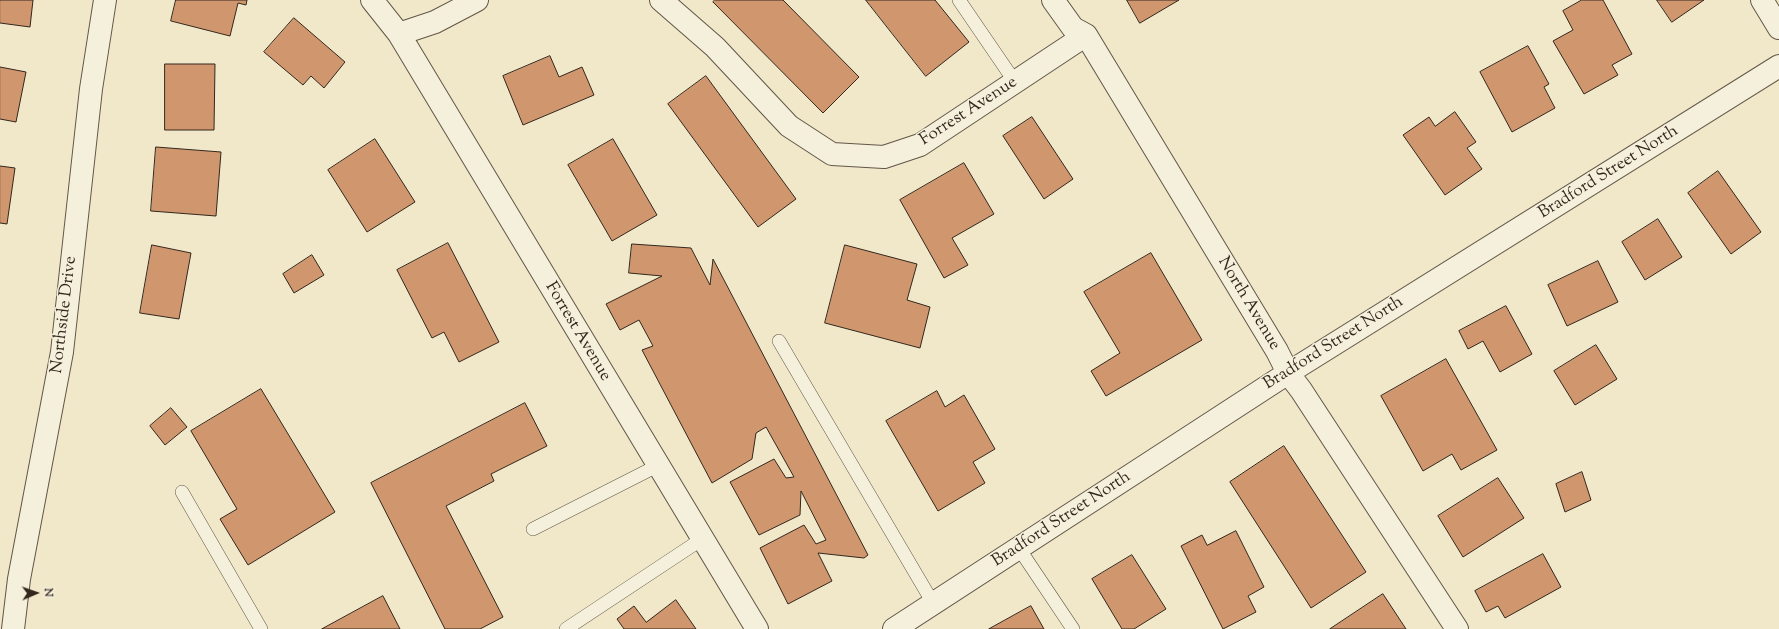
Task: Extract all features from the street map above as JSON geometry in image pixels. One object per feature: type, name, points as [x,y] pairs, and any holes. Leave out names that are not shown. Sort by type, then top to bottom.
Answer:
[{"type":"street","name":"Northside Drive","points":[[13,629],[19,579],[62,352],[91,89],[106,0]]},
{"type":"street","name":"Forrest Avenue","points":[[372,0],[398,34],[657,466],[757,629]]},
{"type":"street","points":[[398,34],[435,22],[476,0]]},
{"type":"street","name":"Forrest Avenue","points":[[661,0],[715,48],[789,126],[832,154],[884,158],[920,145],[1086,35]]},
{"type":"street","name":"North Avenue","points":[[1053,0],[1073,28],[1086,35],[1277,351],[1288,373],[1302,390],[1457,629]]},
{"type":"street","points":[[1762,0],[1779,28]]},
{"type":"street","name":"Bradford Street North","points":[[894,629],[934,604],[1018,547],[1288,373],[1779,66]]},
{"type":"lane","points":[[959,0],[1015,82]]},
{"type":"lane","points":[[779,341],[934,604]]},
{"type":"lane","points":[[534,529],[657,466]]},
{"type":"lane","points":[[182,492],[261,629]]},
{"type":"lane","points":[[566,629],[702,539]]},
{"type":"lane","points":[[1018,547],[1072,629]]},
{"type":"building","points":[[0,0],[33,0],[30,27],[0,23]]},
{"type":"building","points":[[176,0],[247,0],[246,5],[238,3],[230,36],[171,21]]},
{"type":"building","points":[[715,0],[783,0],[859,77],[823,113],[713,2]]},
{"type":"building","points":[[866,0],[935,0],[969,42],[926,76]]},
{"type":"building","points":[[1127,0],[1179,0],[1140,23]]},
{"type":"building","points":[[1582,0],[1603,0],[1632,54],[1612,65],[1618,75],[1584,94],[1553,41],[1573,30],[1563,11]]},
{"type":"building","points":[[1657,0],[1704,0],[1672,22]]},
{"type":"building","points":[[294,18],[345,62],[324,88],[311,76],[303,85],[264,52]]},
{"type":"building","points":[[1528,46],[1549,84],[1544,87],[1555,108],[1512,132],[1480,72]]},
{"type":"building","points":[[550,56],[559,77],[582,67],[594,95],[523,125],[503,76]]},
{"type":"building","points":[[165,64],[215,64],[214,130],[165,130]]},
{"type":"building","points":[[0,67],[26,72],[16,122],[0,119]]},
{"type":"building","points":[[706,76],[796,199],[758,227],[668,104]]},
{"type":"building","points":[[1455,112],[1476,142],[1467,148],[1482,169],[1445,195],[1403,135],[1429,117],[1435,126]]},
{"type":"building","points":[[1032,117],[1073,179],[1044,199],[1003,136]]},
{"type":"building","points":[[375,139],[415,202],[367,232],[328,170]]},
{"type":"building","points":[[613,139],[657,215],[612,241],[568,165]]},
{"type":"building","points":[[156,147],[221,152],[216,216],[151,211]]},
{"type":"building","points":[[964,163],[994,214],[952,238],[968,265],[944,278],[900,200]]},
{"type":"building","points":[[0,166],[15,168],[7,224],[0,223]]},
{"type":"building","points":[[1718,171],[1761,232],[1731,254],[1688,193]]},
{"type":"building","points":[[1658,219],[1682,257],[1645,280],[1622,242]]},
{"type":"building","points":[[448,243],[499,342],[459,362],[444,332],[432,338],[397,270]]},
{"type":"building","points":[[632,244],[691,248],[710,285],[713,259],[868,555],[864,558],[818,553],[832,581],[788,604],[760,548],[804,525],[816,544],[826,540],[801,491],[800,515],[759,535],[730,482],[774,459],[786,478],[794,477],[766,427],[756,433],[752,459],[712,483],[642,350],[653,346],[639,320],[620,330],[606,304],[662,276],[629,273]]},
{"type":"building","points":[[152,245],[191,253],[179,319],[140,313]]},
{"type":"building","points":[[845,245],[917,264],[907,300],[930,307],[920,348],[825,323]]},
{"type":"building","points":[[1151,253],[1202,340],[1106,396],[1091,371],[1120,353],[1084,292]]},
{"type":"building","points":[[312,255],[324,275],[294,293],[283,274]]},
{"type":"building","points":[[1598,261],[1618,302],[1567,326],[1548,285]]},
{"type":"building","points":[[1506,306],[1532,354],[1500,372],[1483,341],[1468,349],[1459,331]]},
{"type":"building","points":[[1596,345],[1617,379],[1575,405],[1554,371]]},
{"type":"building","points":[[1446,359],[1497,450],[1461,470],[1452,454],[1423,471],[1381,396]]},
{"type":"building","points":[[261,389],[335,512],[248,565],[220,519],[237,509],[191,431]]},
{"type":"building","points":[[937,391],[945,407],[964,395],[995,449],[973,462],[985,483],[938,511],[886,421]]},
{"type":"building","points":[[525,403],[547,446],[491,474],[494,481],[446,506],[503,617],[480,629],[445,629],[371,483]]},
{"type":"building","points":[[171,408],[187,427],[165,445],[150,426]]},
{"type":"building","points":[[1284,446],[1366,572],[1311,608],[1230,482]]},
{"type":"building","points":[[1582,472],[1591,500],[1565,512],[1556,484]]},
{"type":"building","points":[[1498,478],[1524,518],[1463,557],[1438,516]]},
{"type":"building","points":[[1236,531],[1264,587],[1248,596],[1256,612],[1223,629],[1181,546],[1202,535],[1207,545]]},
{"type":"building","points":[[1543,554],[1561,587],[1505,618],[1498,606],[1486,612],[1475,591]]},
{"type":"building","points":[[1132,555],[1166,609],[1134,629],[1122,629],[1092,579]]},
{"type":"building","points":[[1383,594],[1406,629],[1330,629]]},
{"type":"building","points":[[383,596],[400,629],[322,629]]},
{"type":"building","points":[[676,600],[696,629],[624,629],[617,619],[634,606],[646,622]]},
{"type":"building","points":[[1031,606],[1044,629],[989,629]]}]
